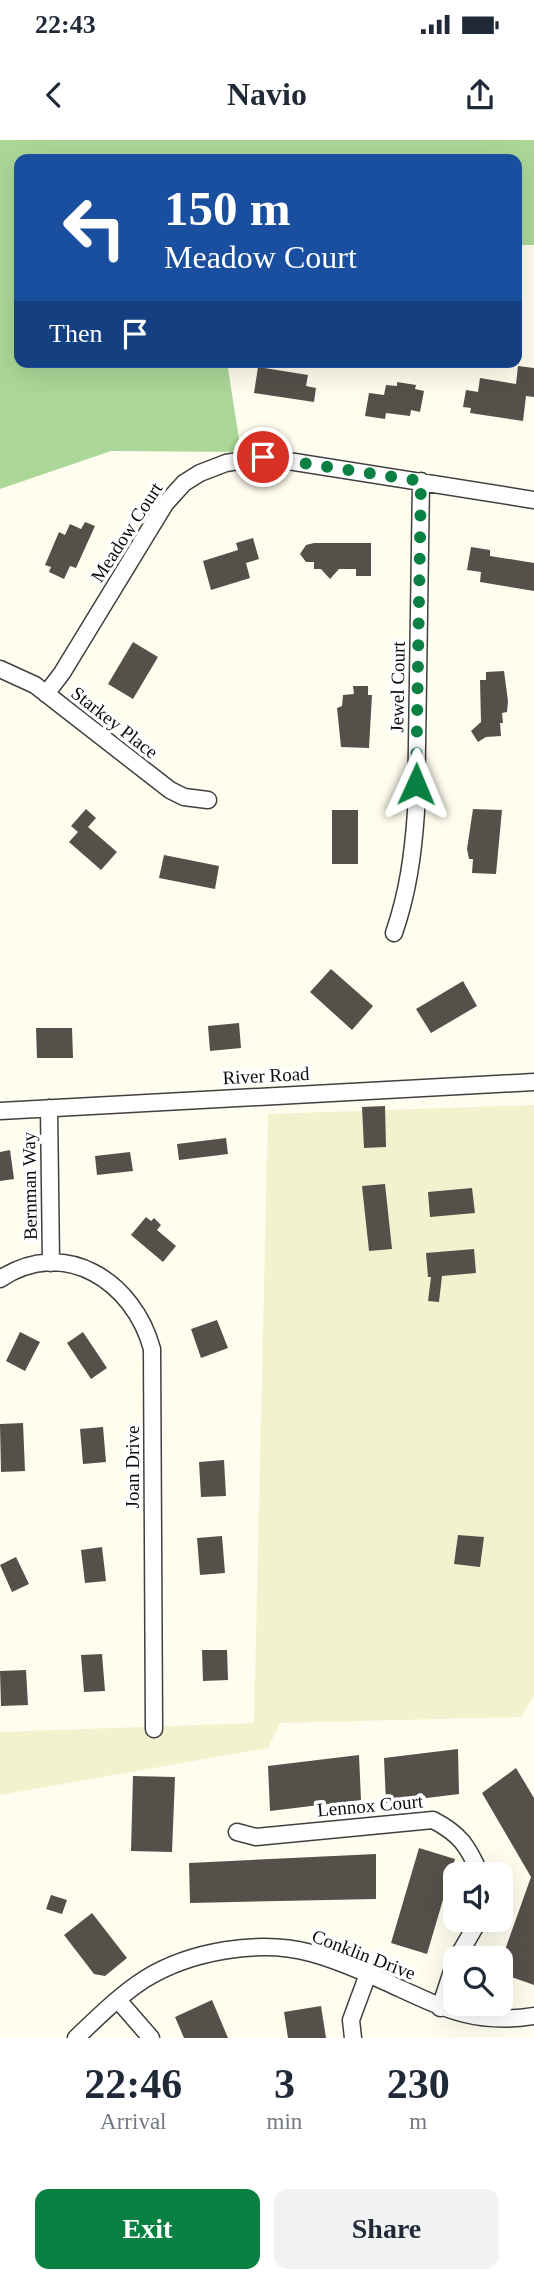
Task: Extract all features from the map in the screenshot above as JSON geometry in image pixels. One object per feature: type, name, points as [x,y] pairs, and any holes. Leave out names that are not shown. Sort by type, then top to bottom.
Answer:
[{"type":"street","name":"Meadow Court","points":[[46,694],[165,504],[184,483],[200,473],[226,463],[263,457],[534,500]]},
{"type":"street","name":"Jewel Court","points":[[394,933],[413,865],[421,481]]},
{"type":"street","name":"Starkey Place","points":[[0,669],[24,679],[46,694],[170,790],[184,797],[208,800]]},
{"type":"street","name":"River Road","points":[[0,1111],[534,1082]]},
{"type":"street","name":"Bernman Way","points":[[49,1108],[51,1263]]},
{"type":"street","points":[[0,1279],[18,1269],[51,1263]]},
{"type":"street","name":"Joan Drive","points":[[51,1263],[91,1271],[115,1286],[139,1314],[152,1349],[154,1728]]},
{"type":"street","name":"Lennox Court","points":[[237,1832],[256,1837],[433,1820],[456,1833],[475,1862]]},
{"type":"street","name":"Conklin Drive","points":[[76,2038],[117,2000],[147,1978],[172,1965],[236,1951],[273,1948],[301,1951],[369,1974],[439,2008],[480,2018],[534,2016]]},
{"type":"street","points":[[353,2038],[351,2020],[369,1974]]},
{"type":"street","points":[[439,2008],[443,1997]]},
{"type":"street","points":[[117,2000],[151,2038]]},
{"type":"green space","points":[[0,140],[534,140],[534,245],[522,245],[522,154],[14,154],[14,368],[228,368],[241,452],[111,451],[0,489]]},
{"type":"green space","points":[[534,1105],[534,1696],[521,1717],[280,1723],[268,1748],[0,1795],[0,1732],[254,1723],[268,1114]]},
{"type":"building","points":[[258,368],[308,375],[306,386],[316,388],[314,402],[254,393]]},
{"type":"building","points":[[518,368],[534,368],[534,397],[526,396],[523,421],[470,413],[471,408],[463,407],[466,390],[478,392],[480,378],[516,384]]},
{"type":"building","points":[[397,382],[416,385],[415,389],[424,391],[420,412],[411,410],[410,416],[386,413],[385,419],[365,416],[369,393],[384,395],[386,385],[397,386]]},
{"type":"building","points":[[85,522],[95,526],[76,568],[70,566],[64,579],[49,572],[51,567],[45,565],[59,532],[65,535],[70,524],[81,529]]},
{"type":"building","points":[[253,538],[259,559],[246,563],[250,578],[211,590],[203,561],[238,550],[236,543]]},
{"type":"building","points":[[371,543],[371,576],[356,576],[356,569],[339,569],[330,579],[321,569],[314,569],[314,562],[306,562],[300,554],[306,545]]},
{"type":"building","points":[[471,547],[490,550],[490,556],[534,563],[534,591],[480,582],[481,572],[467,570]]},
{"type":"building","points":[[133,642],[158,657],[133,699],[108,684]]},
{"type":"building","points":[[504,671],[508,701],[507,712],[502,713],[503,723],[500,723],[501,736],[486,737],[478,742],[471,731],[481,722],[480,680],[486,680],[486,672]]},
{"type":"building","points":[[353,686],[368,686],[368,695],[372,695],[369,748],[341,747],[337,708],[342,706],[343,695],[354,694]]},
{"type":"building","points":[[86,809],[96,818],[88,827],[117,852],[101,870],[69,842],[78,832],[71,826]]},
{"type":"building","points":[[473,809],[502,810],[496,874],[472,873],[473,859],[469,859],[467,849]]},
{"type":"building","points":[[332,810],[358,810],[358,864],[332,864]]},
{"type":"building","points":[[164,855],[219,866],[215,889],[159,878]]},
{"type":"building","points":[[331,969],[373,1006],[352,1030],[310,992]]},
{"type":"building","points":[[463,981],[477,1006],[431,1033],[416,1009]]},
{"type":"building","points":[[239,1023],[241,1048],[210,1051],[208,1026]]},
{"type":"building","points":[[36,1028],[72,1028],[73,1058],[37,1058]]},
{"type":"building","points":[[385,1106],[386,1147],[364,1148],[362,1107]]},
{"type":"building","points":[[226,1138],[228,1154],[179,1160],[177,1144]]},
{"type":"building","points":[[10,1150],[14,1179],[0,1181],[0,1152]]},
{"type":"building","points":[[130,1152],[133,1171],[97,1175],[95,1156]]},
{"type":"building","points":[[385,1184],[392,1249],[369,1251],[362,1186]]},
{"type":"building","points":[[472,1188],[475,1213],[430,1217],[428,1192]]},
{"type":"building","points":[[146,1217],[151,1221],[154,1218],[161,1225],[157,1230],[176,1246],[163,1262],[131,1235]]},
{"type":"building","points":[[474,1249],[476,1273],[442,1276],[439,1302],[428,1301],[431,1277],[428,1277],[426,1253]]},
{"type":"building","points":[[217,1320],[228,1348],[201,1358],[191,1329]]},
{"type":"building","points":[[20,1332],[40,1342],[25,1371],[6,1361]]},
{"type":"building","points":[[83,1332],[107,1368],[91,1379],[67,1343]]},
{"type":"building","points":[[23,1423],[25,1471],[1,1472],[0,1424]]},
{"type":"building","points":[[103,1427],[106,1462],[83,1464],[80,1429]]},
{"type":"building","points":[[224,1460],[226,1496],[201,1497],[199,1462]]},
{"type":"building","points":[[458,1535],[484,1537],[480,1567],[454,1564]]},
{"type":"building","points":[[222,1536],[225,1573],[200,1575],[197,1538]]},
{"type":"building","points":[[102,1547],[106,1581],[85,1583],[81,1550]]},
{"type":"building","points":[[16,1557],[29,1584],[12,1592],[0,1565]]},
{"type":"building","points":[[202,1650],[227,1650],[228,1680],[203,1681]]},
{"type":"building","points":[[102,1654],[105,1691],[84,1692],[81,1655]]},
{"type":"building","points":[[26,1670],[28,1705],[1,1706],[0,1671]]},
{"type":"building","points":[[458,1749],[459,1794],[386,1803],[384,1758]]},
{"type":"building","points":[[359,1755],[361,1800],[270,1811],[268,1766]]},
{"type":"building","points":[[516,1768],[534,1798],[534,1985],[513,1978],[513,1946],[506,1946],[531,1877],[482,1793]]},
{"type":"building","points":[[133,1776],[175,1777],[172,1852],[131,1851]]},
{"type":"building","points":[[419,1848],[455,1859],[454,1862],[443,1862],[443,1900],[427,1954],[391,1943]]},
{"type":"building","points":[[376,1854],[376,1899],[190,1903],[189,1863]]},
{"type":"building","points":[[51,1895],[67,1900],[62,1914],[46,1909]]},
{"type":"building","points":[[92,1913],[127,1958],[105,1976],[94,1974],[64,1935]]},
{"type":"building","points":[[212,2000],[228,2038],[184,2038],[175,2017]]},
{"type":"building","points":[[321,2006],[326,2038],[288,2038],[284,2012]]},
{"type":"route","points":[[263,457],[421,481],[416,784]]}]
